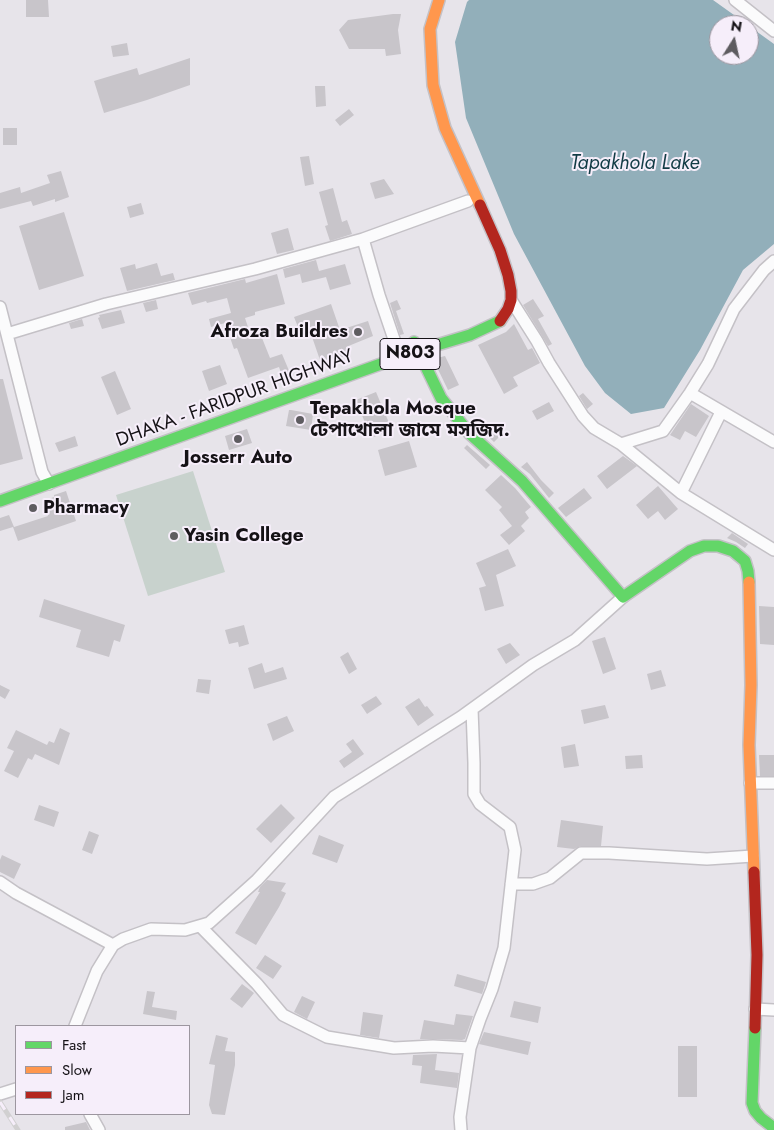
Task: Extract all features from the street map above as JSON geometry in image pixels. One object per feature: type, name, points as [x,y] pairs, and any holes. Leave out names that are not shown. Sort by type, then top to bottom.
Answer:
[{"type":"main road","name":"DHAKA - FARIDPUR HIGHWAY","points":[[0,501],[415,347],[467,327],[494,313],[500,299],[499,277],[492,254],[437,131],[422,28],[430,0]]},
{"type":"main road","name":"DHAKA - FARIDPUR HIGHWAY","points":[[125,444],[266,402],[397,348],[415,347],[470,335],[500,321],[508,310],[511,292],[500,250],[445,128],[429,86],[430,29],[440,0]]},
{"type":"main road","points":[[415,347],[441,398],[469,433],[522,481],[623,597],[690,552],[704,546],[718,546],[733,551],[745,561],[749,582],[751,685],[748,745],[757,955],[752,1103],[755,1111],[761,1118],[774,1128]]},
{"type":"street","points":[[735,0],[774,30]]},
{"type":"street","points":[[7,334],[106,304],[362,240],[468,201]]},
{"type":"street","points":[[362,240],[397,348]]},
{"type":"street","points":[[621,444],[663,432],[708,364],[734,309],[764,270],[774,261]]},
{"type":"street","points":[[511,300],[583,416],[594,428],[621,444],[681,493],[774,550]]},
{"type":"street","points":[[0,307],[42,472],[49,484]]},
{"type":"street","points":[[690,393],[774,442]]},
{"type":"street","points":[[681,493],[721,412]]},
{"type":"street","points":[[75,1025],[98,970],[113,945],[123,938],[151,929],[185,930],[210,923],[257,880],[334,797],[472,709],[533,665],[575,640],[623,597]]},
{"type":"street","points":[[461,1130],[460,1117],[470,1048],[492,989],[504,948],[515,850],[510,827],[480,804],[474,794],[472,709]]},
{"type":"street","points":[[750,783],[774,783]]},
{"type":"street","points":[[511,884],[533,884],[550,878],[581,853],[708,859],[753,856]]},
{"type":"street","points":[[0,882],[16,893],[113,945]]},
{"type":"street","points":[[200,926],[257,984],[283,1015],[327,1037],[394,1048],[433,1046],[470,1048]]},
{"type":"street","points":[[755,1009],[774,1010]]},
{"type":"street","points":[[0,1094],[15,1089]]},
{"type":"street","points":[[91,1115],[100,1130]]},
{"type":"shaded area","points":[[193,471],[225,572],[148,596],[116,495]]},
{"type":"water","name":"Tapakhola Lake","points":[[469,0],[713,0],[734,15],[709,15],[709,65],[759,65],[759,33],[774,44],[774,244],[743,270],[700,350],[664,408],[631,414],[605,393],[585,366],[514,234],[466,118],[455,42]]},
{"type":"building","points":[[26,0],[48,0],[49,17],[26,17]]},
{"type":"building","points":[[401,14],[398,30],[401,54],[386,56],[385,49],[349,49],[339,30],[348,20]]},
{"type":"building","points":[[127,43],[129,55],[113,57],[111,46]]},
{"type":"building","points":[[190,58],[190,85],[104,113],[94,81],[137,68],[139,75]]},
{"type":"building","points":[[315,86],[325,86],[326,106],[316,107]]},
{"type":"building","points":[[349,109],[354,115],[340,126],[335,120]]},
{"type":"building","points":[[3,128],[17,128],[17,145],[3,145]]},
{"type":"building","points":[[309,156],[314,184],[305,186],[300,157]]},
{"type":"building","points":[[61,171],[69,197],[33,206],[31,201],[0,209],[0,193],[20,187],[21,193],[50,183],[47,175]]},
{"type":"building","points":[[384,179],[394,194],[375,199],[370,183]]},
{"type":"building","points":[[333,188],[342,222],[347,220],[352,234],[330,241],[325,226],[328,225],[319,192]]},
{"type":"building","points":[[141,203],[144,214],[130,218],[127,207]]},
{"type":"building","points":[[64,212],[84,276],[39,290],[19,226]]},
{"type":"building","points":[[288,228],[294,250],[277,254],[271,233]]},
{"type":"building","points":[[316,260],[319,271],[345,264],[351,284],[330,290],[326,277],[302,283],[300,274],[285,278],[283,269]]},
{"type":"building","points":[[157,263],[161,276],[173,273],[175,280],[127,291],[120,268],[135,264],[136,269]]},
{"type":"building","points":[[277,274],[285,304],[255,312],[255,315],[245,318],[251,336],[260,333],[270,358],[282,354],[290,373],[282,376],[279,367],[248,378],[237,348],[234,349],[225,323],[211,327],[209,319],[231,313],[227,298],[192,305],[188,293],[245,279],[246,283]]},
{"type":"building","points":[[533,299],[544,316],[538,319],[552,344],[548,346],[523,305]]},
{"type":"building","points":[[156,300],[158,309],[146,312],[143,303]]},
{"type":"building","points":[[397,300],[401,309],[396,311],[404,334],[400,335],[390,303]]},
{"type":"building","points":[[331,304],[340,330],[368,321],[373,336],[346,347],[349,355],[321,363],[311,334],[302,337],[294,317]]},
{"type":"building","points":[[121,310],[125,323],[102,329],[98,318],[100,317],[99,315]]},
{"type":"building","points":[[82,319],[84,326],[71,329],[69,323]]},
{"type":"building","points":[[514,324],[528,350],[532,348],[540,363],[513,377],[518,386],[504,394],[478,345],[506,332]]},
{"type":"building","points":[[445,356],[459,385],[448,390],[433,359]]},
{"type":"building","points":[[220,365],[227,384],[209,391],[202,371]]},
{"type":"building","points":[[115,371],[131,409],[117,415],[101,377]]},
{"type":"building","points":[[0,379],[3,379],[23,459],[0,465]]},
{"type":"building","points":[[376,392],[392,430],[371,438],[356,400]]},
{"type":"building","points":[[583,393],[593,404],[587,409],[579,396]]},
{"type":"building","points":[[549,402],[554,411],[537,420],[532,411]]},
{"type":"building","points":[[691,404],[709,416],[696,437],[685,431],[680,440],[670,435]]},
{"type":"building","name":"Tepakhola Mosque টেপাখোলা জামে মসজিদ.","points":[[289,410],[313,414],[311,430],[286,426]]},
{"type":"building","points":[[480,419],[499,437],[494,442],[475,424]]},
{"type":"building","name":"Josserr Auto","points":[[247,429],[252,443],[229,450],[225,436]]},
{"type":"building","points":[[75,436],[78,446],[59,452],[55,443]]},
{"type":"building","points":[[409,441],[417,467],[385,476],[378,450]]},
{"type":"building","points":[[467,445],[490,465],[486,469],[464,448]]},
{"type":"building","points":[[623,456],[637,466],[607,489],[597,476]]},
{"type":"building","points":[[527,462],[554,493],[549,498],[530,474],[521,467]]},
{"type":"building","points":[[501,475],[531,507],[525,512],[529,518],[521,526],[525,531],[509,545],[500,535],[512,526],[499,510],[502,507],[485,490]]},
{"type":"building","points":[[658,486],[678,509],[665,520],[658,511],[648,519],[636,505]]},
{"type":"building","points":[[584,488],[592,498],[566,517],[558,508]]},
{"type":"building","points":[[66,491],[76,521],[18,541],[13,527],[0,531],[0,518],[9,515],[14,527],[48,516],[43,501]]},
{"type":"building","points":[[732,533],[748,544],[745,548],[727,538]]},
{"type":"building","points":[[508,549],[516,566],[496,575],[504,606],[485,611],[479,588],[486,586],[476,563]]},
{"type":"building","points":[[44,599],[125,625],[120,642],[114,640],[109,657],[76,647],[81,630],[39,617]]},
{"type":"building","points":[[759,606],[774,607],[774,645],[760,644]]},
{"type":"building","points":[[244,625],[249,644],[239,647],[238,642],[229,644],[225,630]]},
{"type":"building","points":[[605,637],[616,669],[603,674],[592,641]]},
{"type":"building","points":[[510,643],[520,655],[506,664],[497,649]]},
{"type":"building","points":[[348,652],[357,669],[349,674],[340,657]]},
{"type":"building","points":[[262,663],[265,673],[283,667],[287,679],[254,689],[248,668]]},
{"type":"building","points":[[661,670],[666,686],[651,690],[647,674]]},
{"type":"building","points":[[198,679],[211,680],[209,694],[196,692]]},
{"type":"building","points":[[0,685],[10,690],[5,699],[0,696]]},
{"type":"building","points":[[376,696],[382,704],[367,714],[361,705]]},
{"type":"building","points":[[419,698],[434,715],[418,726],[405,707]]},
{"type":"building","points":[[605,705],[609,718],[584,724],[581,710]]},
{"type":"building","points":[[287,716],[294,731],[273,741],[267,724]]},
{"type":"building","points":[[60,728],[70,733],[59,765],[35,754],[32,760],[28,758],[18,778],[4,771],[14,751],[7,748],[16,730],[47,745],[49,741],[54,743]]},
{"type":"building","points":[[353,739],[364,754],[344,768],[339,761],[352,752],[346,744]]},
{"type":"building","points":[[575,744],[579,766],[564,768],[561,747]]},
{"type":"building","points":[[642,755],[643,768],[626,769],[625,756]]},
{"type":"building","points":[[759,755],[774,755],[774,776],[760,776]]},
{"type":"building","points":[[281,804],[295,818],[271,843],[256,829]]},
{"type":"building","points":[[39,805],[59,812],[54,827],[34,820]]},
{"type":"building","points":[[561,820],[603,826],[601,846],[581,846],[574,849],[557,847]]},
{"type":"building","points":[[89,831],[99,835],[92,854],[82,850]]},
{"type":"building","points":[[319,835],[344,845],[337,863],[312,854]]},
{"type":"building","points":[[2,855],[21,864],[14,879],[0,872]]},
{"type":"building","points":[[267,880],[286,883],[281,891],[286,893],[256,945],[235,933],[260,892],[258,892],[260,887]]},
{"type":"building","points":[[265,955],[282,966],[273,979],[256,968]]},
{"type":"building","points":[[457,974],[486,982],[482,994],[454,986]]},
{"type":"building","points":[[242,984],[254,993],[242,1008],[230,999]]},
{"type":"building","points":[[147,991],[155,992],[152,1007],[177,1011],[176,1020],[143,1014]]},
{"type":"building","points":[[302,996],[315,1002],[307,1019],[294,1012]]},
{"type":"building","points":[[514,1001],[541,1007],[538,1023],[510,1017]]},
{"type":"building","points":[[363,1012],[383,1015],[379,1038],[360,1035]]},
{"type":"building","points":[[456,1014],[473,1016],[465,1039],[420,1039],[424,1020],[454,1025]]},
{"type":"building","points":[[484,1032],[531,1042],[528,1055],[479,1044]]},
{"type":"building","points":[[216,1035],[228,1038],[225,1051],[235,1052],[235,1065],[225,1115],[212,1114],[209,1105],[215,1065],[209,1064]]},
{"type":"building","points":[[678,1046],[697,1046],[697,1097],[678,1097]]},
{"type":"building","points":[[437,1054],[435,1070],[459,1073],[457,1088],[420,1083],[422,1066],[412,1065],[413,1055]]},
{"type":"building","points":[[86,1122],[90,1130],[65,1130],[65,1127]]},
{"type":"railway","points":[[0,1102],[18,1130]]},
{"type":"traffic: fast","points":[[0,501],[417,351],[470,335],[500,321]]},
{"type":"traffic: fast","points":[[414,342],[441,398],[469,433],[522,481],[623,597],[690,551],[704,546],[718,546],[733,551],[745,561],[749,582]]},
{"type":"traffic: fast","points":[[755,1028],[752,1103],[755,1111],[761,1118],[774,1128]]},
{"type":"traffic: slow","points":[[439,0],[430,29],[433,85],[445,128],[480,205]]},
{"type":"traffic: slow","points":[[749,582],[751,685],[749,745],[754,872]]},
{"type":"traffic: jam","points":[[480,205],[500,250],[511,291],[508,309],[500,321]]},
{"type":"traffic: jam","points":[[754,872],[757,955],[755,1028]]},
{"type":"place","name":"Afroza Buildres","points":[[358,332]]},
{"type":"place","name":"Tepakhola Mosque টেপাখোলা জামে মসজিদ.","points":[[300,420]]},
{"type":"place","name":"Josserr Auto","points":[[238,439]]},
{"type":"place","name":"Pharmacy","points":[[33,508]]},
{"type":"place","name":"Yasin College","points":[[174,536]]}]
